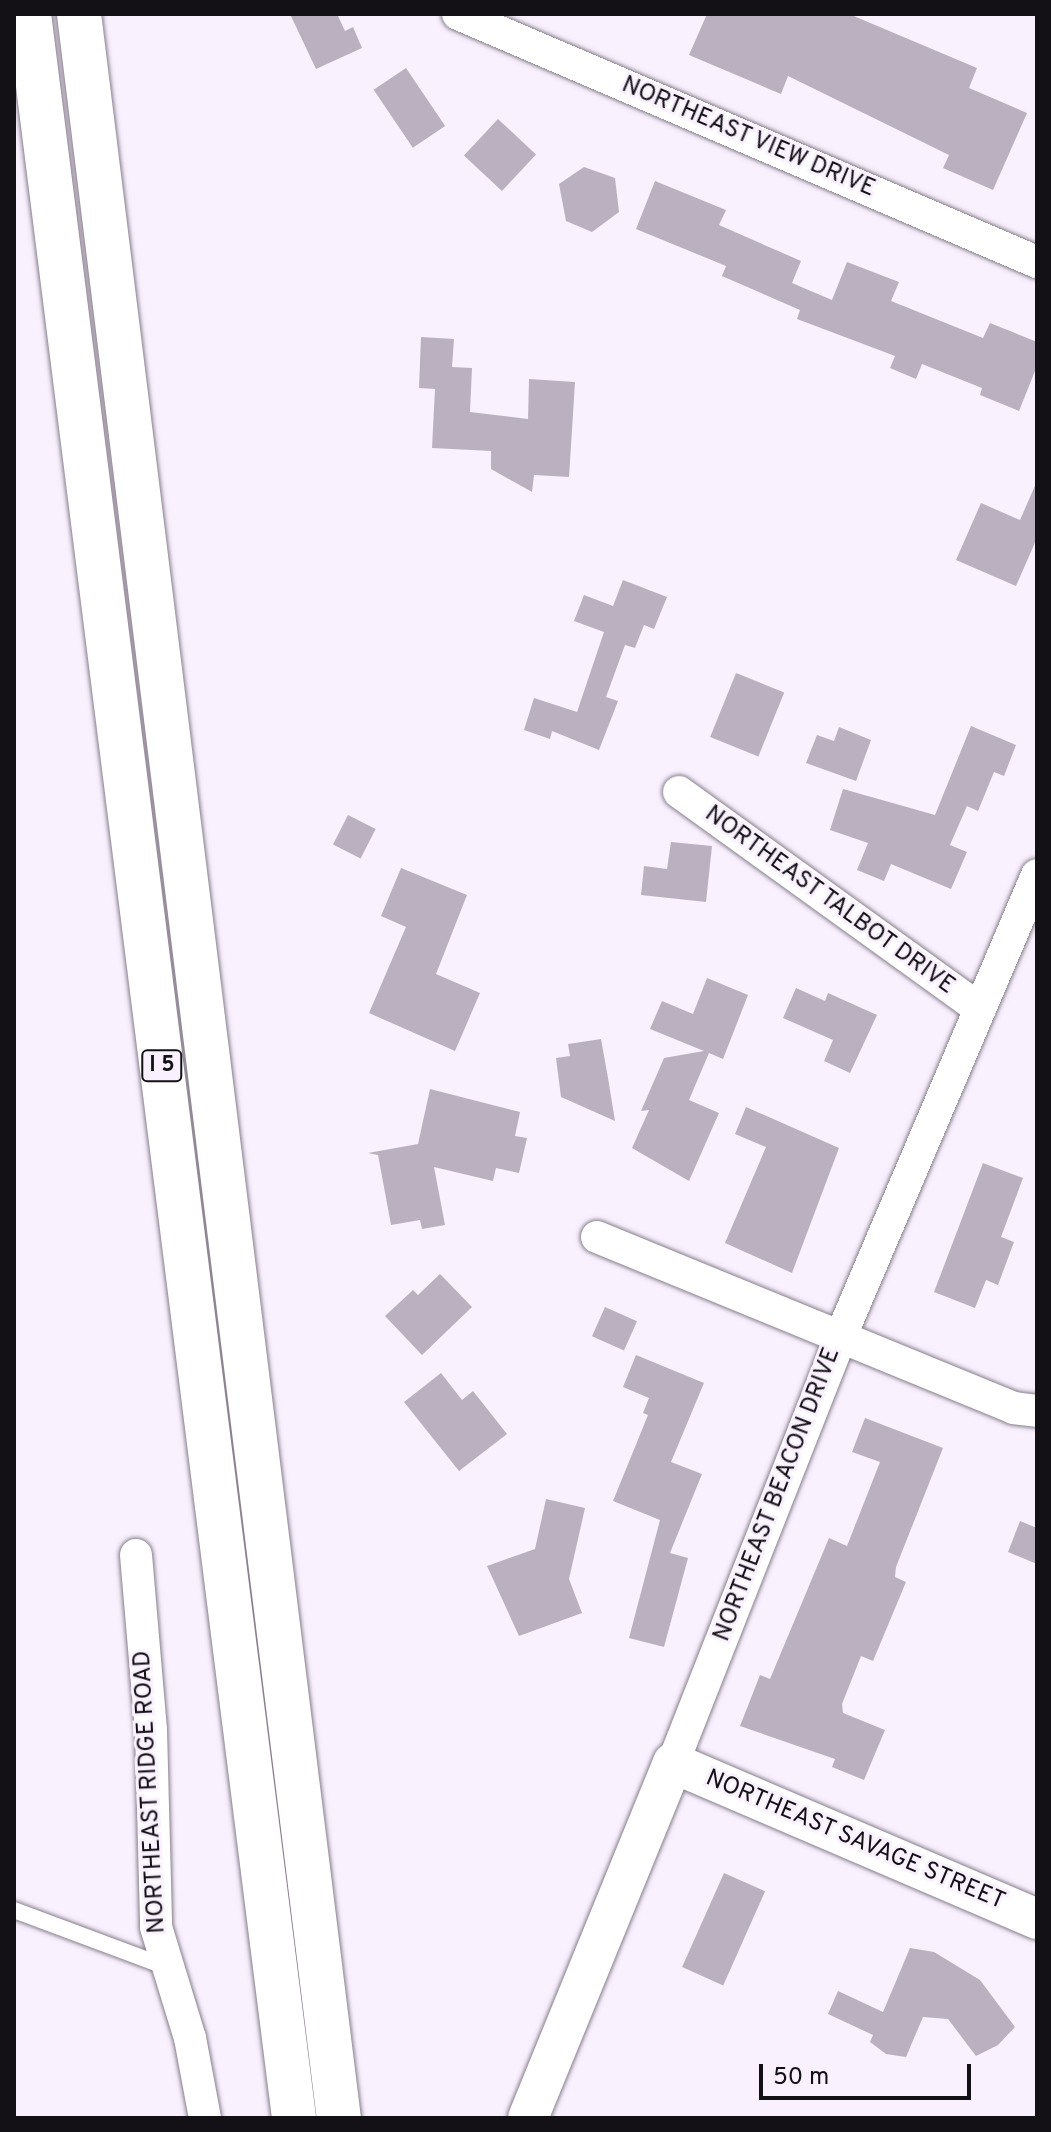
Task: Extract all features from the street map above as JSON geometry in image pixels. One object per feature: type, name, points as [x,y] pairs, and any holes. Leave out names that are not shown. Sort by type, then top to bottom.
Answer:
[{"type":"highway","name":"I 5","points":[[29,14],[294,2118]]},
{"type":"highway","name":"I 5","points":[[79,14],[339,2118]]},
{"type":"street","name":"NORTHEAST VIEW DRIVE","points":[[458,14],[1037,262]]},
{"type":"street","name":"NORTHEAST TALBOT DRIVE","points":[[679,792],[980,1009]]},
{"type":"street","name":"NORTHEAST BEACON DRIVE","points":[[528,2118],[673,1763],[840,1338],[1037,875]]},
{"type":"street","points":[[597,1237],[1013,1408],[1037,1411]]},
{"type":"street","name":"NORTHEAST RIDGE ROAD","points":[[136,1555],[151,1730],[156,1927],[164,1966],[190,2038],[205,2118]]},
{"type":"street","name":"NORTHEAST SAVAGE STREET","points":[[673,1763],[1037,1919]]},
{"type":"lane","points":[[14,1910],[164,1966]]},
{"type":"building","points":[[290,14],[337,14],[345,31],[353,27],[362,48],[316,69]]},
{"type":"building","points":[[707,14],[849,14],[977,68],[969,88],[1027,113],[993,190],[943,168],[949,155],[788,76],[781,94],[689,55]]},
{"type":"building","points":[[406,68],[445,126],[413,148],[374,90]]},
{"type":"building","points":[[498,119],[536,154],[502,191],[464,156]]},
{"type":"building","points":[[584,167],[615,178],[619,212],[592,232],[566,221],[559,184]]},
{"type":"building","points":[[655,181],[726,210],[719,225],[801,261],[792,283],[832,300],[847,262],[899,282],[891,301],[983,338],[990,323],[1037,342],[1037,366],[1019,411],[980,395],[982,388],[922,364],[916,379],[890,368],[895,356],[797,319],[800,310],[722,276],[726,266],[636,229]]},
{"type":"building","points":[[421,337],[454,339],[452,367],[472,368],[470,412],[528,419],[529,379],[575,382],[569,477],[534,475],[532,492],[491,469],[491,451],[432,448],[435,389],[419,388]]},
{"type":"building","points":[[1037,481],[1037,538],[1016,586],[956,560],[981,503],[1020,520]]},
{"type":"building","points":[[623,580],[667,597],[654,629],[644,625],[635,648],[625,645],[606,697],[618,701],[599,750],[552,731],[550,739],[524,730],[534,698],[577,712],[604,632],[574,621],[584,595],[613,606]]},
{"type":"building","points":[[736,673],[784,692],[758,756],[710,737]]},
{"type":"building","points":[[971,726],[1016,745],[1004,776],[994,772],[978,811],[967,806],[950,845],[967,852],[951,889],[891,864],[884,881],[857,870],[868,843],[830,830],[843,789],[935,815]]},
{"type":"building","points":[[839,727],[871,740],[856,781],[806,763],[817,735],[834,741]]},
{"type":"building","points":[[348,815],[376,829],[361,858],[333,844]]},
{"type":"building","points":[[671,842],[712,846],[706,902],[641,895],[644,866],[667,869]]},
{"type":"building","points":[[401,868],[467,895],[436,974],[480,993],[455,1051],[369,1013],[406,927],[381,916]]},
{"type":"building","points":[[707,978],[748,995],[723,1059],[709,1053],[689,1100],[719,1113],[689,1181],[632,1148],[649,1110],[641,1111],[664,1058],[704,1051],[650,1029],[662,1001],[693,1014]]},
{"type":"building","points":[[796,988],[825,1001],[828,993],[877,1015],[850,1073],[824,1061],[833,1040],[783,1018]]},
{"type":"building","points":[[601,1039],[615,1121],[561,1097],[556,1058],[570,1056],[568,1044]]},
{"type":"building","points":[[430,1089],[520,1112],[515,1136],[527,1138],[519,1173],[496,1168],[493,1181],[434,1167],[445,1225],[422,1229],[420,1220],[391,1225],[378,1155],[368,1153],[418,1144]]},
{"type":"building","points":[[746,1107],[839,1148],[792,1273],[725,1243],[766,1147],[735,1134]]},
{"type":"building","points":[[983,1163],[1023,1178],[1001,1237],[1014,1242],[998,1285],[986,1280],[975,1308],[934,1292]]},
{"type":"building","points":[[440,1274],[472,1307],[422,1355],[385,1316],[413,1290],[418,1295]]},
{"type":"building","points":[[605,1307],[637,1321],[624,1350],[592,1336]]},
{"type":"building","points":[[636,1355],[704,1383],[671,1462],[702,1474],[670,1553],[688,1558],[664,1647],[629,1638],[660,1520],[613,1501],[648,1415],[643,1413],[649,1398],[623,1387]]},
{"type":"building","points":[[441,1373],[462,1400],[473,1391],[507,1434],[459,1471],[404,1402]]},
{"type":"building","points":[[865,1418],[943,1448],[896,1567],[895,1577],[906,1582],[873,1661],[861,1656],[842,1704],[843,1713],[885,1730],[864,1780],[832,1767],[835,1759],[740,1726],[760,1675],[770,1679],[829,1538],[847,1546],[880,1462],[852,1452]]},
{"type":"building","points":[[546,1499],[585,1508],[569,1579],[582,1613],[519,1636],[487,1566],[535,1549]]},
{"type":"building","points":[[1020,1521],[1037,1528],[1037,1564],[1008,1552]]},
{"type":"building","points":[[724,1873],[765,1891],[723,1985],[682,1967]]},
{"type":"building","points":[[910,1948],[934,1952],[980,1980],[1015,2027],[998,2045],[976,2056],[948,2019],[923,2017],[906,2057],[886,2054],[870,2042],[873,2035],[828,2014],[838,1991],[883,2012]]}]
